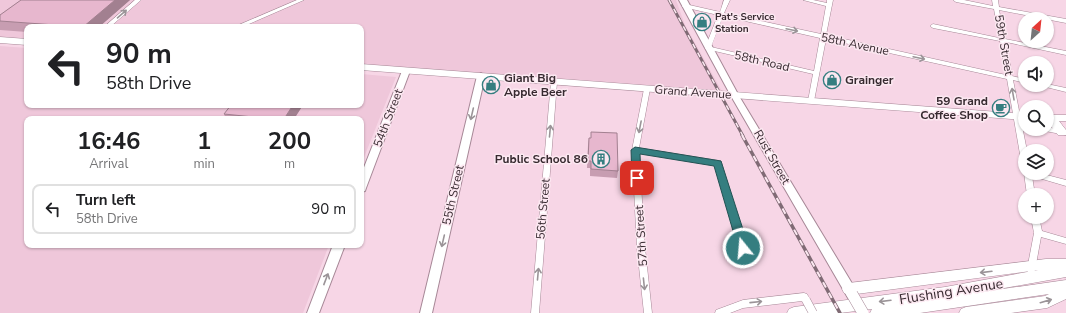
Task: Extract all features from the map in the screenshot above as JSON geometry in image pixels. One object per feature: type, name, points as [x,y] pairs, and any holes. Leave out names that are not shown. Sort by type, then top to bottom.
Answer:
[{"type":"main road","name":"Rust Street","points":[[684,3],[708,48],[863,313]]},
{"type":"main road","points":[[0,40],[24,42]]},
{"type":"main road","name":"Grand Avenue","points":[[364,67],[811,101],[1018,119]]},
{"type":"main road","name":"54th Street","points":[[364,180],[406,71]]},
{"type":"main road","name":"55th Street","points":[[426,313],[481,76]]},
{"type":"main road","points":[[1054,118],[1066,118]]},
{"type":"main road","points":[[1054,123],[1064,132]]},
{"type":"main road","points":[[313,313],[338,248]]},
{"type":"main road","points":[[851,292],[1031,272],[1054,264],[1066,264]]},
{"type":"main road","name":"Flushing Avenue","points":[[794,313],[945,293],[1031,272],[1066,271]]},
{"type":"main road","name":"Flushing Avenue","points":[[876,313],[1066,286]]},
{"type":"main road","points":[[966,313],[1029,308],[1047,302],[1066,292]]},
{"type":"street","points":[[110,24],[138,0]]},
{"type":"street","points":[[244,24],[301,0]]},
{"type":"street","points":[[708,48],[727,0]]},
{"type":"street","points":[[806,0],[830,2],[811,101]]},
{"type":"street","points":[[956,0],[1066,21]]},
{"type":"street","name":"59th Street","points":[[995,0],[1010,78],[1018,105]]},
{"type":"street","name":"58th Avenue","points":[[684,3],[721,14],[1018,80]]},
{"type":"street","points":[[933,26],[1066,53]]},
{"type":"street","name":"58th Road","points":[[708,48],[816,73]]},
{"type":"street","name":"56th Street","points":[[535,313],[554,82]]},
{"type":"street","points":[[1054,87],[1066,90]]},
{"type":"street","name":"57th Street","points":[[647,89],[635,150],[641,248],[648,313]]},
{"type":"street","points":[[1054,130],[1064,132]]},
{"type":"street","points":[[635,150],[718,163],[743,248]]},
{"type":"street","points":[[1054,180],[1066,183]]},
{"type":"street","points":[[1031,272],[1038,233],[1036,224]]},
{"type":"street","points":[[1038,233],[1066,241]]},
{"type":"street","points":[[718,313],[743,304],[804,297],[813,313]]},
{"type":"shaded area","points":[[0,0],[676,0],[685,25],[724,95],[364,67],[364,24],[24,24],[24,42],[0,40]]},
{"type":"shaded area","points":[[0,46],[24,48],[24,108],[364,108],[364,74],[396,77],[364,157],[364,116],[24,116],[24,248],[328,248],[303,313],[0,313]]},
{"type":"building","points":[[21,0],[115,0],[87,24],[42,24],[0,21],[0,15]]},
{"type":"building","points":[[229,108],[291,108],[286,116],[244,116],[224,114]]},
{"type":"building","name":"Public School 86","points":[[591,132],[617,133],[618,171],[591,169],[591,161],[588,161],[589,138],[591,138]]},
{"type":"railway","points":[[669,0],[743,136]]},
{"type":"railway","points":[[742,135],[840,313]]},
{"type":"place","name":"Pat's Service Station","points":[[702,22]]},
{"type":"place","name":"Grainger","points":[[832,80]]},
{"type":"place","name":"Giant Big Apple Beer","points":[[491,85]]},
{"type":"place","name":"59 Grand Coffee Shop","points":[[1001,108]]},
{"type":"place","name":"Public School 86","points":[[601,159]]},
{"type":"route","points":[[637,178],[635,150],[718,163],[743,248]]}]
